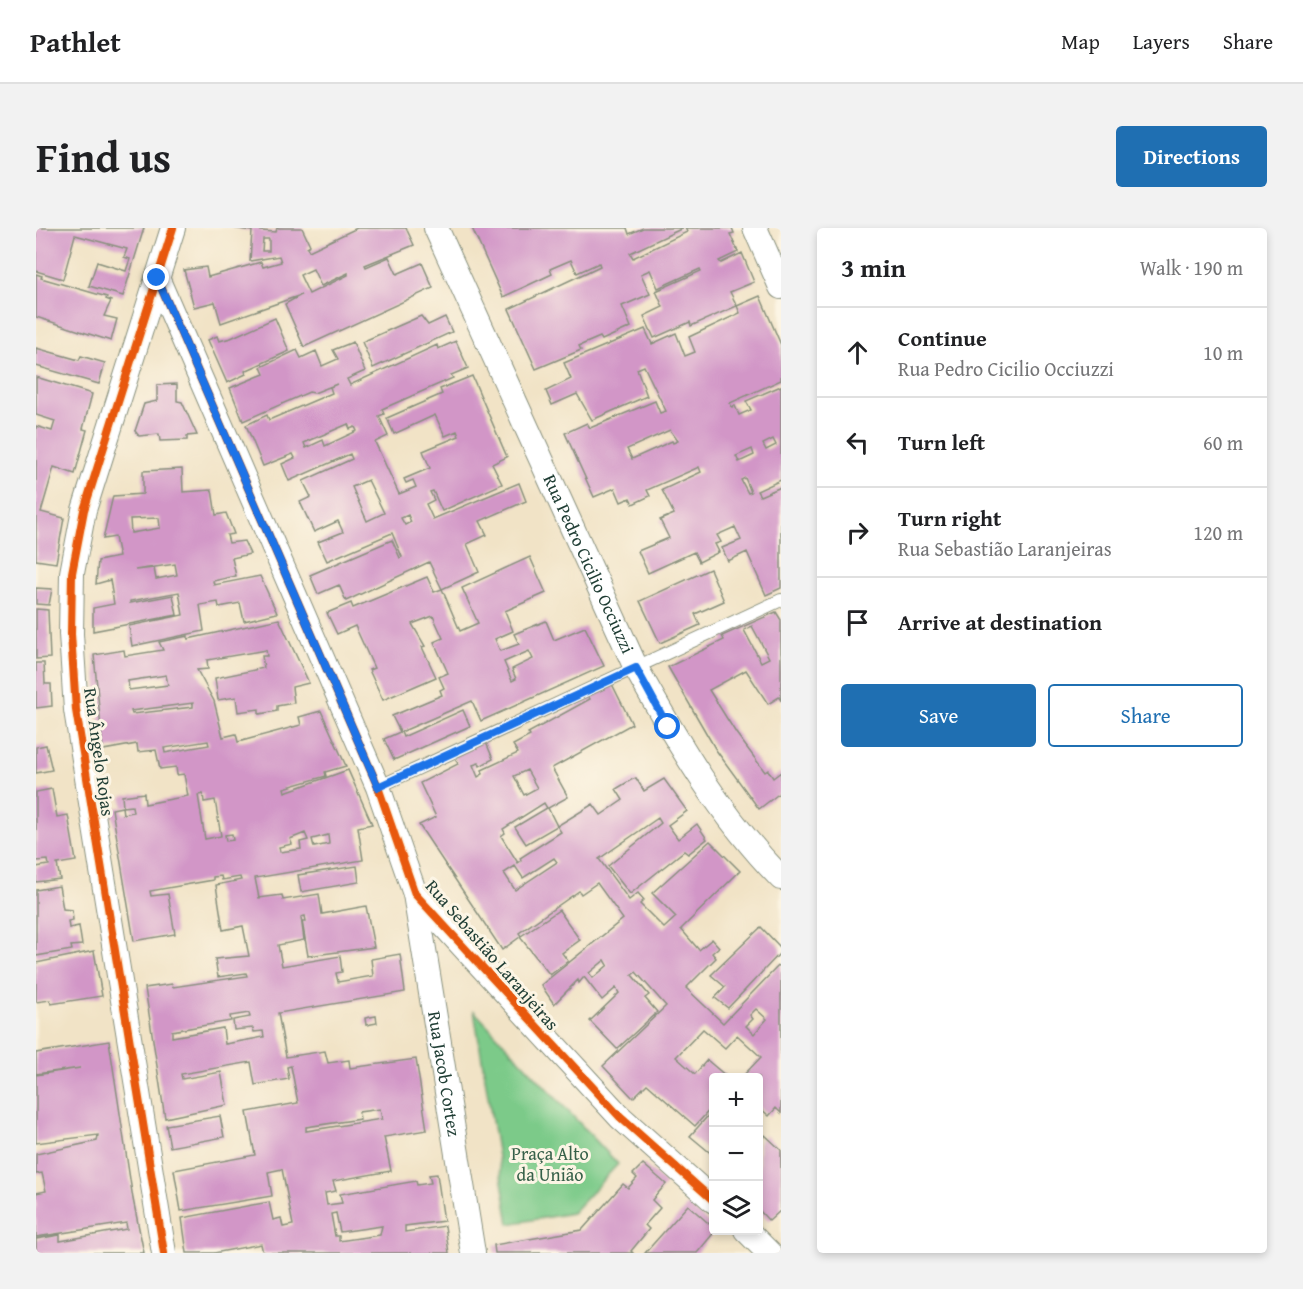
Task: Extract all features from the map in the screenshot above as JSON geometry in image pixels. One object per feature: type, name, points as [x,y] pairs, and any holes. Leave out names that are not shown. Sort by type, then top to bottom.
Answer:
[{"type":"street","name":"Rua Ângelo Rojas","points":[[164,1253],[76,710],[71,634],[72,573],[84,510],[173,228]]},
{"type":"street","name":"Rua Pedro Cicilio Occiuzzi","points":[[436,228],[636,668],[668,727],[705,783],[759,855],[781,878]]},
{"type":"street","points":[[755,228],[781,287]]},
{"type":"street","name":"Rua Sebastião Laranjeiras","points":[[157,278],[378,787],[415,894],[620,1117],[709,1197]]},
{"type":"street","name":"Rua Jacob Cortez","points":[[415,894],[473,1253]]},
{"type":"street","points":[[751,1235],[769,1253]]},
{"type":"lane","points":[[378,787],[781,600]]},
{"type":"green space","name":"Praça Alto da União","points":[[474,1011],[618,1164],[572,1213],[509,1224]]},
{"type":"building","points":[[36,228],[144,228],[123,296],[89,286],[97,262],[126,271],[130,259],[124,257],[127,249],[75,235],[63,279],[36,271]]},
{"type":"building","points":[[232,228],[261,228],[261,231],[276,232],[277,228],[302,228],[310,245],[307,247],[309,251],[357,228],[406,228],[414,245],[365,265],[366,267],[389,257],[397,274],[422,263],[433,288],[304,347],[285,304],[301,295],[221,323],[215,302],[194,307],[184,270],[206,267],[208,277],[261,262],[263,267],[281,262],[279,256],[250,261],[252,231]],"holes":[[[263,239],[269,239],[269,251],[262,251]],[[313,269],[321,286],[348,273],[348,275],[309,294],[300,275]]]},
{"type":"building","points":[[472,228],[627,228],[629,234],[643,228],[683,228],[630,253],[633,258],[687,232],[685,228],[732,228],[734,233],[730,234],[738,252],[719,261],[721,263],[742,253],[754,282],[730,292],[737,306],[691,326],[690,322],[654,338],[644,316],[663,307],[656,291],[701,271],[700,269],[658,288],[650,270],[641,274],[650,294],[622,306],[631,327],[602,340],[600,337],[579,346],[581,350],[536,369],[509,309],[600,266],[599,263],[577,273],[571,260],[550,269],[552,274],[503,297]]},
{"type":"building","points":[[36,274],[42,276],[41,278],[107,297],[106,299],[111,301],[104,316],[117,319],[111,341],[36,317]]},
{"type":"building","points":[[760,296],[781,345],[781,380],[730,403],[732,407],[735,406],[739,415],[751,410],[746,401],[781,386],[781,480],[757,491],[760,496],[781,487],[781,588],[766,595],[747,552],[728,561],[722,548],[741,540],[735,527],[717,535],[721,542],[715,544],[719,552],[699,562],[694,552],[648,573],[638,551],[669,538],[660,520],[674,514],[662,490],[701,472],[699,467],[647,490],[650,496],[633,504],[630,498],[621,502],[615,488],[594,497],[565,433],[587,423],[590,428],[655,401],[660,413],[666,411],[644,366],[637,369],[647,396],[592,420],[577,394],[552,405],[546,391],[571,379],[564,363],[645,329],[652,344],[676,333],[685,356],[695,352],[689,337],[740,313],[737,306]],"holes":[[[670,430],[678,441],[673,443],[672,441],[632,459],[627,449]],[[773,439],[776,445],[766,450],[763,444]],[[752,449],[754,455],[739,462],[736,456]],[[745,478],[751,492],[748,493],[741,480]]]},
{"type":"building","points":[[421,316],[428,325],[445,317],[452,332],[373,368],[362,342]]},
{"type":"building","points":[[275,318],[289,351],[245,371],[246,374],[227,383],[208,340],[217,336],[219,341],[231,338]]},
{"type":"building","points":[[456,341],[468,368],[451,375],[453,378],[382,409],[384,414],[379,416],[388,436],[375,442],[399,494],[416,487],[413,480],[406,483],[404,479],[430,468],[423,451],[459,436],[457,431],[445,436],[435,415],[394,434],[387,418],[442,394],[440,389],[472,376],[507,457],[492,464],[502,484],[442,511],[433,491],[430,492],[434,500],[426,504],[433,519],[519,483],[526,501],[480,521],[487,535],[467,544],[479,572],[442,589],[429,562],[346,601],[339,585],[318,594],[310,575],[392,540],[400,558],[402,557],[392,533],[327,561],[318,542],[343,532],[338,521],[314,532],[300,502],[311,497],[303,481],[352,459],[350,454],[289,481],[282,464],[295,458],[293,454],[263,466],[246,425],[267,415],[269,420],[332,393],[330,387],[337,384],[314,393],[309,392],[243,421],[230,388],[264,374],[261,367],[297,350],[301,358],[316,351],[322,366],[338,359],[333,350],[353,342],[365,371],[347,379],[350,385],[437,345],[438,349]],"holes":[[[348,424],[350,429],[355,427],[357,431],[325,446],[323,440],[306,448],[304,443]],[[368,480],[384,513],[367,521],[352,487]],[[408,515],[411,522],[405,525],[401,518]]]},
{"type":"building","points":[[36,348],[79,360],[81,356],[105,363],[99,384],[36,366]]},
{"type":"building","points":[[36,377],[92,394],[83,429],[87,430],[75,474],[54,467],[41,512],[64,518],[56,563],[36,560],[36,426],[52,431],[55,421],[36,415]]},
{"type":"building","points":[[177,384],[177,401],[182,402],[197,435],[187,436],[187,440],[160,441],[159,434],[139,436],[135,431],[144,404],[157,401],[157,385]]},
{"type":"building","points":[[182,469],[183,492],[212,490],[216,515],[226,513],[234,534],[227,535],[229,543],[244,541],[250,554],[232,558],[236,576],[213,581],[214,585],[260,576],[277,613],[244,621],[240,603],[219,607],[218,602],[200,605],[204,631],[132,646],[129,626],[183,615],[179,592],[130,601],[130,603],[173,595],[177,615],[93,631],[93,608],[114,604],[110,580],[96,584],[98,561],[119,557],[115,537],[103,539],[113,496],[143,494],[143,471]],"holes":[[[159,518],[160,528],[131,533],[130,519]],[[175,564],[177,575],[156,579],[154,568],[135,570]]]},
{"type":"building","points":[[530,557],[546,593],[505,611],[513,631],[495,639],[500,651],[519,644],[514,634],[546,621],[554,640],[585,627],[604,666],[481,721],[472,701],[401,732],[403,737],[463,710],[470,726],[394,760],[384,739],[400,732],[392,716],[442,695],[440,690],[444,688],[439,677],[448,673],[434,642],[443,638],[433,616],[412,624],[425,646],[422,647],[436,677],[383,700],[369,670],[374,668],[355,626],[337,634],[327,613],[351,603],[353,608],[427,577],[434,592],[442,589],[460,631],[478,623],[462,588]],"holes":[[[529,651],[533,659],[512,669],[516,679],[512,681],[504,662]]]},
{"type":"building","points":[[710,569],[724,601],[695,614],[700,625],[660,643],[640,601]]},
{"type":"building","points":[[36,588],[52,589],[49,605],[36,604]]},
{"type":"building","points":[[36,609],[48,610],[50,658],[36,659]]},
{"type":"building","points":[[776,612],[781,620],[781,701],[779,697],[768,704],[746,670],[709,690],[736,733],[765,772],[768,770],[773,778],[781,772],[781,792],[759,809],[716,750],[668,667],[724,640],[722,636]],"holes":[[[752,626],[769,658],[761,662],[744,630]]]},
{"type":"building","points":[[279,619],[309,683],[292,687],[294,703],[277,706],[277,711],[259,714],[259,709],[238,712],[236,697],[218,700],[215,678],[264,668],[262,656],[267,656],[266,650],[207,660],[208,669],[197,670],[214,701],[223,737],[236,734],[238,742],[301,725],[299,717],[321,711],[346,766],[325,772],[326,776],[284,788],[285,792],[348,770],[372,824],[358,827],[363,860],[255,878],[259,898],[282,895],[283,900],[319,894],[322,914],[366,906],[374,947],[308,956],[302,921],[306,921],[305,916],[301,917],[304,940],[278,945],[282,966],[340,956],[342,972],[336,973],[338,982],[373,976],[371,959],[400,954],[405,992],[278,1013],[286,1057],[325,1051],[328,1063],[349,1060],[350,1068],[416,1059],[427,1130],[384,1137],[391,1171],[333,1181],[336,1191],[325,1193],[327,1205],[342,1203],[340,1194],[416,1181],[417,1185],[431,1183],[429,1175],[437,1174],[444,1221],[405,1226],[405,1232],[445,1226],[449,1253],[263,1253],[261,1244],[214,1253],[187,1253],[182,1218],[269,1202],[273,1220],[281,1218],[283,1227],[293,1225],[282,1169],[268,1172],[272,1196],[181,1211],[174,1170],[255,1155],[247,1112],[298,1103],[291,1066],[287,1067],[289,1079],[255,1085],[251,1062],[181,1074],[182,1079],[221,1072],[227,1105],[165,1118],[145,988],[172,984],[173,987],[247,976],[246,973],[218,977],[215,959],[249,956],[243,926],[223,930],[216,885],[241,880],[240,877],[222,880],[221,876],[213,877],[213,880],[150,891],[151,896],[168,894],[175,934],[134,941],[112,809],[122,807],[123,814],[133,812],[132,806],[123,807],[122,796],[144,793],[145,804],[188,796],[184,774],[177,775],[176,767],[160,769],[156,750],[138,752],[137,744],[103,750],[94,655],[124,650],[125,656],[163,650],[159,642],[188,636],[188,639]],"holes":[[[166,675],[168,685],[129,690],[128,681]],[[193,703],[193,707],[132,714],[131,711]],[[208,741],[209,745],[165,753],[164,748]],[[203,794],[204,802],[215,800],[221,836],[205,839],[198,795]],[[305,833],[308,840],[300,842],[301,849],[280,852],[279,847],[292,844],[290,839]],[[232,834],[233,840],[226,841],[225,835]],[[328,835],[329,844],[314,847],[312,839]],[[249,1013],[250,1017],[233,1020],[234,1030],[253,1028],[254,1032],[263,1031],[264,1037],[225,1044],[223,1028],[172,1037],[172,1031],[231,1021],[230,1016]],[[380,1109],[382,1119],[306,1131],[306,1127],[360,1119],[359,1112]],[[336,1213],[340,1232],[382,1226],[380,1235],[339,1241],[339,1236],[335,1236],[331,1214]]]},
{"type":"building","points":[[36,663],[44,663],[45,684],[51,684],[52,706],[36,708]]},
{"type":"building","points":[[612,684],[632,724],[552,768],[568,797],[548,808],[557,826],[593,804],[601,815],[623,800],[616,789],[631,780],[636,778],[644,791],[664,779],[687,811],[668,825],[678,839],[697,824],[707,839],[688,854],[684,851],[630,894],[608,866],[661,823],[658,818],[599,859],[629,900],[638,893],[644,900],[640,904],[664,928],[676,917],[652,893],[710,841],[740,871],[681,929],[699,950],[712,939],[719,947],[712,953],[716,958],[686,988],[723,1023],[781,963],[781,1113],[776,1108],[769,1116],[763,1111],[763,1073],[746,1073],[761,1057],[737,1035],[725,1048],[703,1029],[676,1057],[695,1074],[707,1060],[722,1073],[709,1073],[709,1111],[695,1126],[647,1084],[633,1098],[603,1066],[666,1006],[636,972],[632,975],[649,995],[645,998],[657,1012],[617,1049],[590,1021],[619,993],[616,988],[602,1000],[584,977],[554,1004],[541,985],[623,919],[597,883],[581,894],[579,891],[519,933],[521,936],[559,910],[580,940],[562,953],[568,961],[550,975],[520,937],[502,950],[419,825],[436,817],[420,783],[458,764],[454,755],[485,740],[493,759],[480,766],[479,763],[473,765],[478,777],[483,774],[482,770],[518,753],[513,745],[530,736],[528,733],[590,699],[588,696]],"holes":[[[527,770],[537,788],[524,795],[514,776]],[[544,803],[547,808],[515,827],[526,844],[557,826],[561,832],[520,858],[521,861],[518,863],[501,836],[505,833],[503,829]],[[554,858],[557,862],[515,890],[504,873],[515,866],[523,878]],[[605,960],[608,965],[593,978],[589,973]],[[756,1009],[767,1019],[754,1034],[746,1026],[753,1019],[750,1015]]]},
{"type":"building","points":[[46,745],[52,770],[36,773],[36,747]]},
{"type":"building","points":[[52,789],[57,817],[68,815],[76,861],[57,864],[60,879],[36,882],[36,867],[49,865],[48,860],[36,861],[36,792]]},
{"type":"building","points":[[357,866],[359,882],[301,892],[298,875]]},
{"type":"building","points":[[59,886],[63,909],[72,910],[73,920],[68,921],[69,928],[79,926],[82,945],[71,946],[72,950],[36,956],[36,890]]},
{"type":"building","points":[[761,927],[781,948],[781,952],[728,1008],[715,998],[725,987],[711,975]]},
{"type":"building","points":[[94,951],[102,996],[51,1004],[50,1000],[36,1002],[36,963]]},
{"type":"building","points":[[376,1016],[377,1023],[366,1025],[365,1018]]},
{"type":"building","points":[[109,1041],[133,1199],[144,1253],[36,1253],[36,1239],[60,1235],[60,1241],[127,1229],[126,1223],[36,1237],[36,1193],[46,1191],[42,1173],[36,1174],[36,1154],[97,1141],[98,1135],[36,1143],[36,1075],[80,1068],[36,1074],[36,1053]]},
{"type":"building","points":[[709,1115],[709,1152],[690,1136]]},
{"type":"building","points":[[220,1116],[224,1137],[170,1147],[166,1125]]},
{"type":"building","points":[[765,1135],[781,1150],[781,1210],[769,1221],[763,1214],[763,1137]]},
{"type":"building","points":[[643,1164],[666,1184],[652,1200],[660,1208],[645,1225],[649,1229],[631,1251],[633,1253],[495,1253],[494,1245],[582,1230],[623,1184],[628,1188],[637,1178],[633,1174]]},
{"type":"building","points":[[688,1205],[709,1224],[709,1235],[712,1235],[697,1253],[645,1253]]},
{"type":"cycle path","points":[[164,1253],[76,710],[71,634],[72,573],[84,510],[173,228]]},
{"type":"cycle path","points":[[157,278],[378,787],[415,894],[620,1117],[709,1197]]},
{"type":"route","points":[[157,278],[378,787],[636,668],[668,727]]}]
